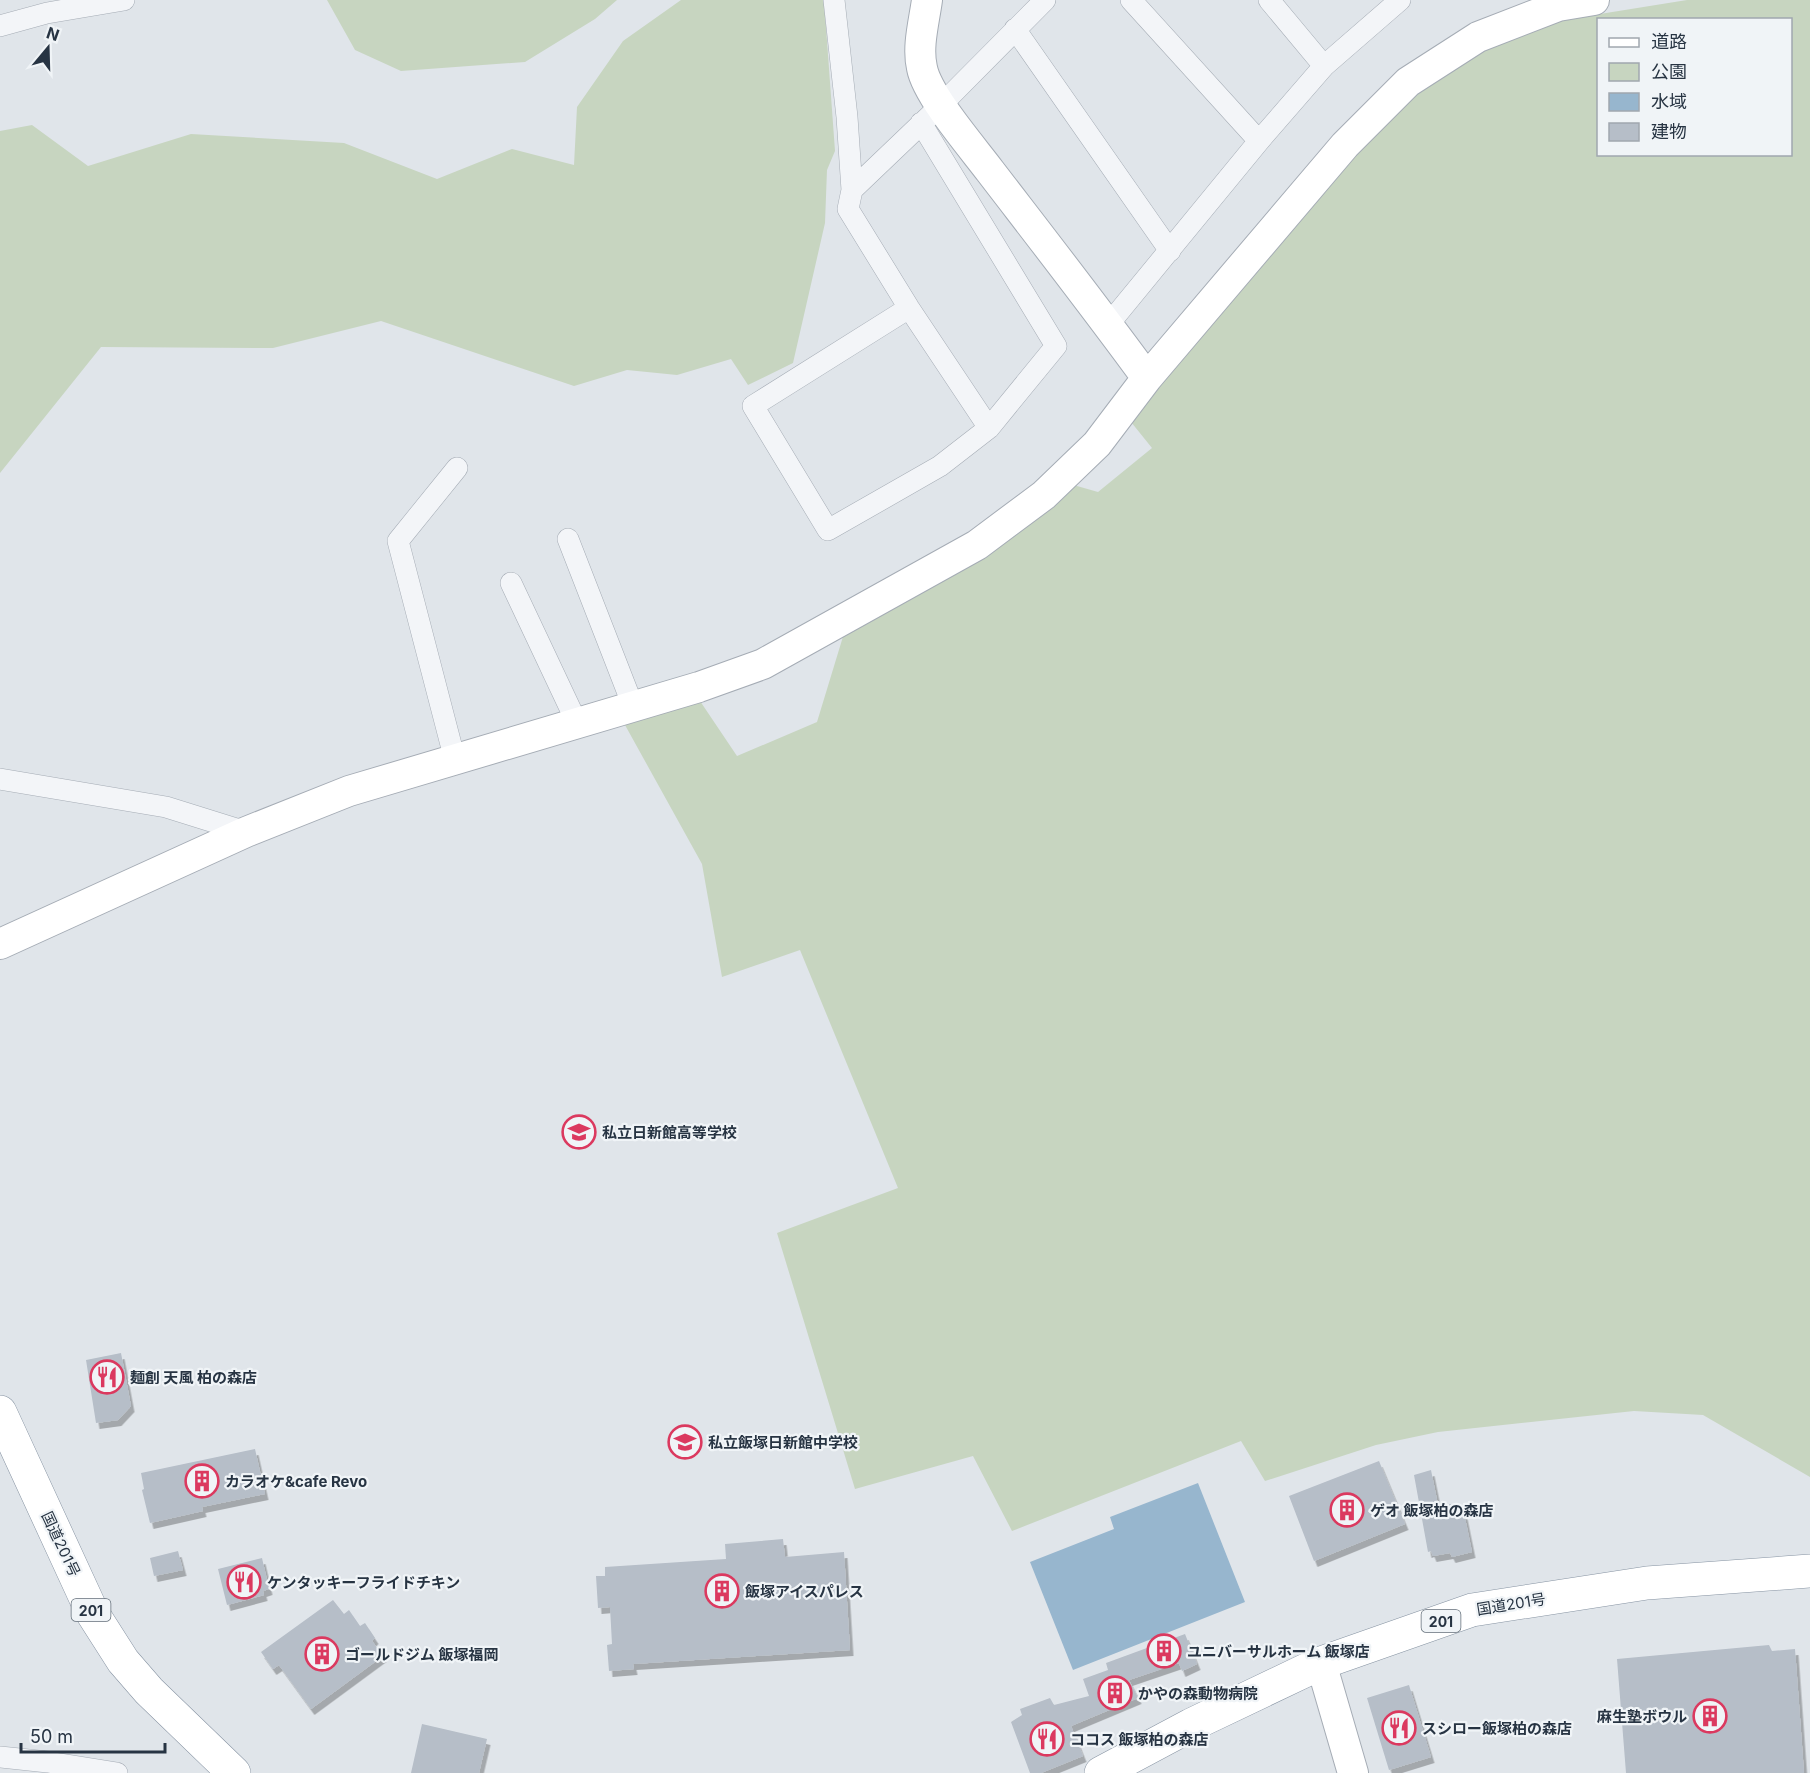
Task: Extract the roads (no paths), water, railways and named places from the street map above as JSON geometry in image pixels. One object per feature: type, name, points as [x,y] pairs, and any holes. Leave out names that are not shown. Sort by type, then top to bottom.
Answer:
[{"type":"highway","name":"国道201号","points":[[0,1412],[93,1614],[123,1660],[149,1691],[234,1773]]},
{"type":"highway","name":"国道201号","points":[[1101,1773],[1191,1725],[1321,1663],[1472,1610],[1647,1583],[1810,1571]]},
{"type":"street","points":[[0,26],[47,13],[124,0]]},
{"type":"street","points":[[834,0],[847,117],[852,190],[848,209],[988,429]]},
{"type":"street","points":[[909,308],[753,406],[828,530],[940,466],[988,429],[1056,346],[931,114],[920,53],[927,0]]},
{"type":"street","points":[[852,190],[1045,0]]},
{"type":"street","points":[[1131,0],[1259,141]]},
{"type":"street","points":[[1269,0],[1324,66]]},
{"type":"street","points":[[1108,325],[1259,141],[1324,66],[1400,0]]},
{"type":"street","points":[[0,945],[246,832],[349,791],[699,687],[764,664],[977,544],[1044,495],[1098,444],[1148,378],[1345,145],[1408,82],[1478,37],[1558,6],[1594,0]]},
{"type":"street","points":[[1016,29],[1170,250]]},
{"type":"street","points":[[931,114],[1108,325],[1148,378]]},
{"type":"street","points":[[454,760],[398,541],[457,468]]},
{"type":"street","points":[[568,539],[633,706]]},
{"type":"street","points":[[511,583],[577,723]]},
{"type":"street","points":[[0,779],[166,807],[246,832]]},
{"type":"street","points":[[1321,1663],[1353,1773]]},
{"type":"street","points":[[0,1757],[51,1767],[117,1773]]},
{"type":"water","points":[[1198,1483],[1245,1602],[1073,1670],[1030,1562],[1114,1529],[1110,1517]]},
{"type":"place","name":"私立日新館高等学校","points":[[579,1132]]},
{"type":"place","name":"麺創 天風 柏の森店","points":[[107,1377]]},
{"type":"place","name":"私立飯塚日新館中学校","points":[[685,1442]]},
{"type":"place","name":"カラオケ&cafe Revo","points":[[202,1481]]},
{"type":"place","name":"ゲオ 飯塚柏の森店","points":[[1347,1510]]},
{"type":"place","name":"ケンタッキーフライドチキン","points":[[244,1582]]},
{"type":"place","name":"飯塚アイスパレス","points":[[722,1591]]},
{"type":"place","name":"ユニバーサルホーム 飯塚店","points":[[1164,1651]]},
{"type":"place","name":"ゴールドジム 飯塚福岡","points":[[322,1654]]},
{"type":"place","name":"かやの森動物病院","points":[[1115,1693]]},
{"type":"place","name":"麻生塾ボウル","points":[[1710,1716]]},
{"type":"place","name":"スシロー飯塚柏の森店","points":[[1399,1728]]},
{"type":"place","name":"ココス 飯塚柏の森店","points":[[1047,1739]]}]
